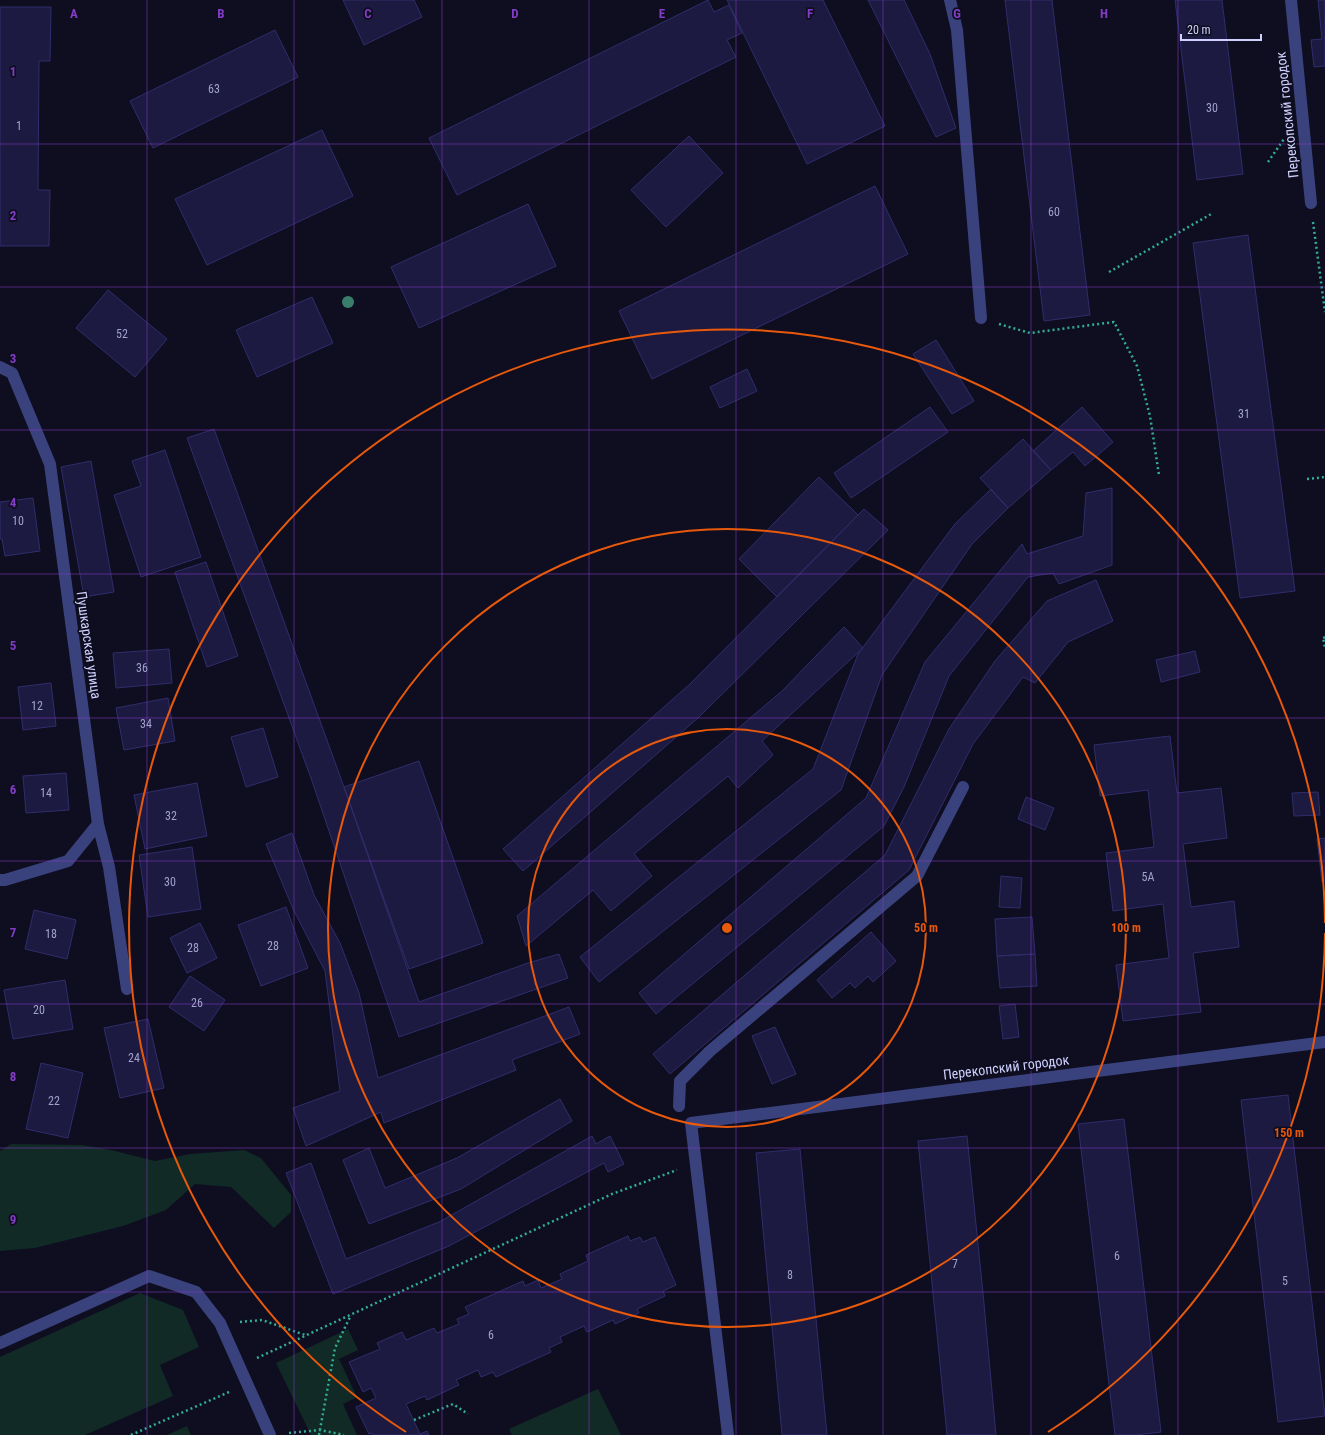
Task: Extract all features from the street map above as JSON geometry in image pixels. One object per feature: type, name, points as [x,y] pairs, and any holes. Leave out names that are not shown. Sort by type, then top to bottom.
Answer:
[{"type":"street","points":[[950,0],[957,30],[981,318]]},
{"type":"street","name":"Перекопский городок","points":[[1291,0],[1311,203]]},
{"type":"street","name":"Пушкарская улица","points":[[0,367],[12,373],[50,464],[98,824],[109,867],[127,989]]},
{"type":"street","points":[[679,1106],[680,1081],[710,1051],[917,876],[963,787]]},
{"type":"street","points":[[0,880],[5,880],[68,860],[98,824]]},
{"type":"street","name":"Перекопский городок","points":[[695,1164],[690,1123],[1325,1042]]},
{"type":"street","points":[[695,1164],[728,1435]]},
{"type":"street","points":[[0,1343],[149,1276],[196,1292],[220,1323],[270,1435]]},
{"type":"path","points":[[1311,203],[1325,312]]},
{"type":"path","points":[[1109,272],[1213,213]]},
{"type":"path","points":[[981,318],[1030,333],[1114,322],[1136,366],[1150,416],[1159,475]]},
{"type":"path","points":[[1307,479],[1325,477]]},
{"type":"path","points":[[1325,638],[1323,637],[1325,648]]},
{"type":"path","points":[[240,1366],[612,1194],[695,1164]]},
{"type":"path","points":[[319,1435],[336,1348],[351,1315]]},
{"type":"path","points":[[220,1323],[262,1320],[305,1335]]},
{"type":"path","points":[[131,1435],[248,1383]]},
{"type":"path","points":[[414,1420],[453,1404],[468,1414]]},
{"type":"path","points":[[285,1434],[320,1430],[344,1435]]},
{"type":"green space","points":[[11,1144],[82,1145],[111,1150],[155,1161],[190,1154],[244,1150],[261,1158],[291,1195],[291,1212],[274,1228],[231,1187],[195,1184],[166,1210],[123,1226],[35,1248],[0,1251],[0,1151]]},
{"type":"green space","points":[[140,1293],[183,1310],[199,1347],[160,1365],[173,1396],[85,1435],[0,1435],[0,1357]]},
{"type":"green space","points":[[348,1329],[358,1350],[339,1359],[357,1397],[343,1404],[357,1435],[311,1435],[276,1363]]},
{"type":"green space","points":[[598,1389],[621,1435],[512,1435],[509,1429]]},
{"type":"green space","points":[[187,1426],[191,1435],[167,1435]]},
{"type":"building","points":[[343,0],[414,0],[422,17],[364,45]]},
{"type":"building","points":[[708,0],[714,12],[729,5],[742,33],[727,40],[736,57],[457,195],[429,138]]},
{"type":"building","points":[[727,0],[823,0],[885,126],[807,164]]},
{"type":"building","points":[[868,0],[904,0],[930,54],[956,128],[936,137]]},
{"type":"building","points":[[1005,0],[1052,0],[1090,315],[1044,321]]},
{"type":"building","points":[[1175,0],[1222,0],[1243,174],[1197,180]]},
{"type":"building","points":[[1318,0],[1325,0],[1325,66],[1314,67],[1311,40],[1322,39]]},
{"type":"building","points":[[0,7],[51,7],[50,61],[39,61],[38,190],[50,190],[49,246],[0,246]]},
{"type":"building","points":[[275,30],[298,77],[153,148],[130,101]]},
{"type":"building","points":[[322,130],[353,196],[207,265],[175,199]]},
{"type":"building","points":[[689,136],[723,173],[666,227],[631,190]]},
{"type":"building","points":[[875,186],[908,254],[652,379],[619,311]]},
{"type":"building","points":[[528,204],[556,266],[419,328],[391,267]]},
{"type":"building","points":[[1248,235],[1295,591],[1240,598],[1193,243]]},
{"type":"building","points":[[108,290],[167,339],[135,377],[76,328]]},
{"type":"building","points":[[312,297],[333,343],[257,377],[236,330]]},
{"type":"building","points":[[936,340],[974,401],[952,414],[913,354]]},
{"type":"building","points":[[747,369],[757,391],[720,408],[710,387]]},
{"type":"building","points":[[930,407],[948,432],[851,498],[834,473]]},
{"type":"building","points":[[1082,407],[1113,442],[1085,466],[1073,452],[1051,470],[1033,451]]},
{"type":"building","points":[[214,429],[344,787],[419,1002],[528,963],[559,954],[568,978],[399,1037],[312,781],[187,438]]},
{"type":"building","points":[[1023,439],[1051,470],[1008,508],[980,478]]},
{"type":"building","points":[[165,450],[201,557],[141,577],[114,495],[141,486],[132,461]]},
{"type":"building","points":[[91,461],[114,592],[84,597],[61,467]]},
{"type":"building","points":[[819,477],[858,515],[777,597],[739,559]]},
{"type":"building","points":[[1112,488],[1112,565],[1059,584],[1053,573],[1028,577],[949,676],[904,787],[884,826],[656,1014],[639,993],[866,798],[925,662],[1022,544],[1027,554],[1083,536],[1086,493]]},
{"type":"building","points":[[991,489],[1008,508],[972,544],[882,675],[841,790],[599,982],[580,957],[813,769],[858,654],[955,524]]},
{"type":"building","points":[[33,498],[40,551],[5,556],[2,539],[0,539],[0,502]]},
{"type":"building","points":[[864,509],[888,530],[699,717],[523,871],[503,849],[690,684]]},
{"type":"building","points":[[206,562],[238,656],[207,667],[175,572]]},
{"type":"building","points":[[1096,580],[1113,621],[1068,642],[1035,683],[1023,677],[973,744],[909,870],[670,1074],[653,1054],[885,855],[949,729],[995,661],[1047,601]]},
{"type":"building","points":[[844,627],[863,648],[762,741],[773,755],[738,788],[728,776],[634,854],[652,876],[611,911],[593,890],[526,946],[517,916],[782,691]]},
{"type":"building","points":[[169,649],[172,683],[116,688],[113,653]]},
{"type":"building","points":[[1195,651],[1200,672],[1161,682],[1156,660]]},
{"type":"building","points":[[51,683],[56,726],[23,730],[18,687]]},
{"type":"building","points":[[168,698],[175,741],[124,750],[116,708]]},
{"type":"building","points":[[263,728],[278,777],[246,787],[231,737]]},
{"type":"building","points":[[1170,736],[1177,793],[1221,788],[1227,838],[1183,844],[1191,907],[1234,901],[1239,947],[1193,953],[1201,1012],[1123,1021],[1116,965],[1169,958],[1163,904],[1113,911],[1106,853],[1154,847],[1148,790],[1100,796],[1094,745]]},
{"type":"building","points":[[419,761],[483,943],[409,969],[344,787]]},
{"type":"building","points":[[66,773],[69,810],[26,813],[23,776]]},
{"type":"building","points":[[197,783],[207,836],[145,849],[134,795]]},
{"type":"building","points":[[1318,792],[1320,815],[1294,816],[1292,793]]},
{"type":"building","points":[[1026,797],[1054,808],[1045,830],[1018,819]]},
{"type":"building","points":[[292,833],[314,895],[340,943],[359,993],[378,1078],[569,1007],[580,1034],[512,1060],[516,1070],[384,1123],[381,1112],[306,1146],[293,1108],[340,1091],[325,971],[293,909],[266,844]]},
{"type":"building","points":[[1325,838],[1325,881],[1322,882],[1317,839]]},
{"type":"building","points":[[192,847],[201,909],[148,917],[139,855]]},
{"type":"building","points":[[1001,876],[1022,878],[1020,908],[999,907]]},
{"type":"building","points":[[286,907],[308,968],[261,986],[238,925]]},
{"type":"building","points":[[34,910],[76,920],[67,959],[25,949]]},
{"type":"building","points":[[1032,917],[1035,954],[997,956],[995,919]]},
{"type":"building","points":[[200,923],[217,958],[187,973],[170,938]]},
{"type":"building","points":[[871,932],[896,961],[873,982],[868,976],[855,988],[850,983],[832,998],[817,980]]},
{"type":"building","points":[[1035,954],[1037,986],[1000,988],[997,956]]},
{"type":"building","points":[[190,976],[225,1000],[204,1031],[169,1007]]},
{"type":"building","points":[[65,980],[73,1029],[13,1039],[4,990]]},
{"type":"building","points":[[1015,1004],[1019,1037],[1003,1039],[999,1006]]},
{"type":"building","points":[[148,1019],[164,1088],[120,1098],[104,1028]]},
{"type":"building","points":[[775,1027],[796,1074],[772,1084],[752,1036]]},
{"type":"building","points":[[41,1063],[83,1073],[68,1138],[26,1129]]},
{"type":"building","points":[[1288,1095],[1325,1416],[1278,1422],[1241,1100]]},
{"type":"building","points":[[560,1099],[572,1121],[461,1189],[369,1224],[343,1160],[369,1148],[385,1188],[457,1158]]},
{"type":"building","points":[[1124,1119],[1161,1432],[1136,1435],[1115,1435],[1078,1124]]},
{"type":"building","points":[[592,1136],[596,1144],[610,1136],[624,1164],[608,1172],[604,1163],[449,1246],[333,1294],[286,1173],[311,1163],[346,1259],[439,1222]]},
{"type":"building","points":[[967,1136],[996,1435],[947,1435],[918,1141]]},
{"type":"building","points":[[800,1149],[827,1435],[782,1435],[756,1153]]},
{"type":"building","points":[[628,1236],[630,1241],[640,1237],[643,1242],[655,1237],[676,1285],[663,1291],[665,1296],[637,1309],[639,1313],[615,1324],[613,1320],[587,1332],[584,1326],[560,1337],[562,1342],[549,1348],[551,1352],[496,1377],[493,1372],[481,1377],[478,1370],[456,1380],[459,1385],[427,1400],[425,1396],[406,1404],[420,1434],[427,1431],[429,1435],[369,1434],[356,1407],[376,1398],[371,1388],[363,1392],[349,1362],[380,1349],[377,1343],[402,1332],[406,1340],[434,1328],[437,1333],[459,1324],[457,1319],[469,1314],[465,1307],[523,1281],[525,1286],[538,1280],[541,1288],[562,1279],[560,1274],[588,1261],[586,1255]]}]
